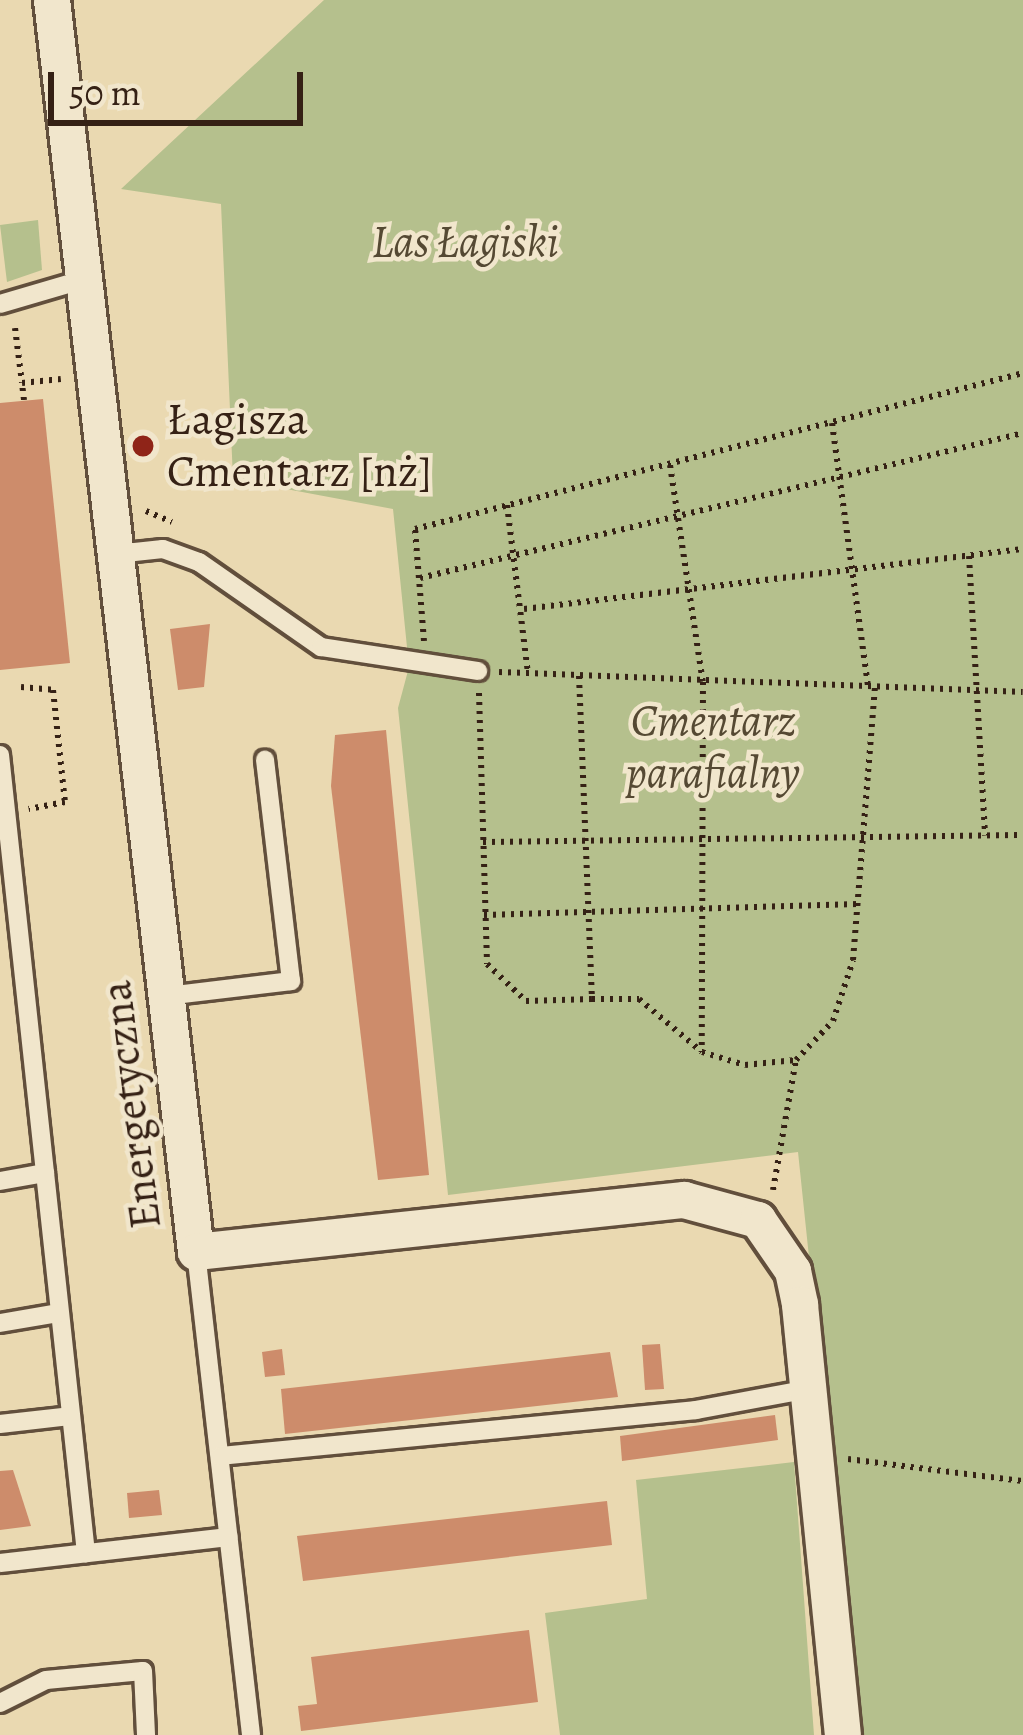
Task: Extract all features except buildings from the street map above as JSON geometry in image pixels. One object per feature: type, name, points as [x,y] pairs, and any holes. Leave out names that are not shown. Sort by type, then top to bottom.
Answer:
[{"type":"street","name":"Energetyczna","points":[[52,0],[196,1252],[684,1200],[726,1205],[758,1220],[793,1271],[843,1735]]},
{"type":"lane","points":[[0,304],[86,279]]},
{"type":"lane","points":[[116,554],[163,549],[321,647],[426,668],[478,671]]},
{"type":"lane","points":[[0,754],[86,1553]]},
{"type":"lane","points":[[166,997],[291,981],[265,760]]},
{"type":"lane","points":[[0,1181],[45,1173]]},
{"type":"lane","points":[[196,1252],[251,1735]]},
{"type":"lane","points":[[0,1323],[59,1313]]},
{"type":"lane","points":[[220,1456],[696,1410],[808,1389]]},
{"type":"lane","points":[[0,1424],[70,1416]]},
{"type":"lane","points":[[0,1563],[229,1537]]},
{"type":"lane","points":[[0,1703],[46,1680],[143,1671],[146,1735]]},
{"type":"path","points":[[426,668],[415,529],[1023,373]]},
{"type":"path","points":[[24,400],[22,383],[70,378]]},
{"type":"path","points":[[782,1171],[796,1060],[843,1001],[868,839],[871,687],[832,423]]},
{"type":"path","points":[[419,578],[519,558],[1023,433]]},
{"type":"path","points":[[670,465],[703,682],[702,1052]]},
{"type":"path","points":[[507,505],[519,558],[528,674]]},
{"type":"path","points":[[524,609],[693,593],[1023,549]]},
{"type":"path","points":[[969,556],[983,691],[985,836]]},
{"type":"path","points":[[796,1060],[745,1066],[702,1052],[639,999],[526,1001],[503,988],[487,964],[478,671],[1023,692]]},
{"type":"path","points":[[579,676],[592,999]]},
{"type":"path","points":[[483,842],[1023,835]]},
{"type":"path","points":[[484,915],[857,904]]},
{"type":"path","points":[[815,1454],[1023,1481]]},
{"type":"green space","points":[[324,0],[1023,0],[1023,1735],[859,1735],[798,1152],[448,1195],[398,708],[409,667],[393,509],[233,479],[221,204],[121,189]]},
{"type":"green space","points":[[38,220],[42,270],[7,282],[0,225]]},
{"type":"green space","points":[[794,1462],[814,1735],[560,1735],[545,1613],[647,1599],[636,1480]]},
{"type":"place","name":"Łagisza Cmentarz [nż]","points":[[143,446]]},
{"type":"park label","name":"Las Łagiski","points":[[465,242]]},
{"type":"park label","name":"Cmentarz parafialny","points":[[713,747]]}]
